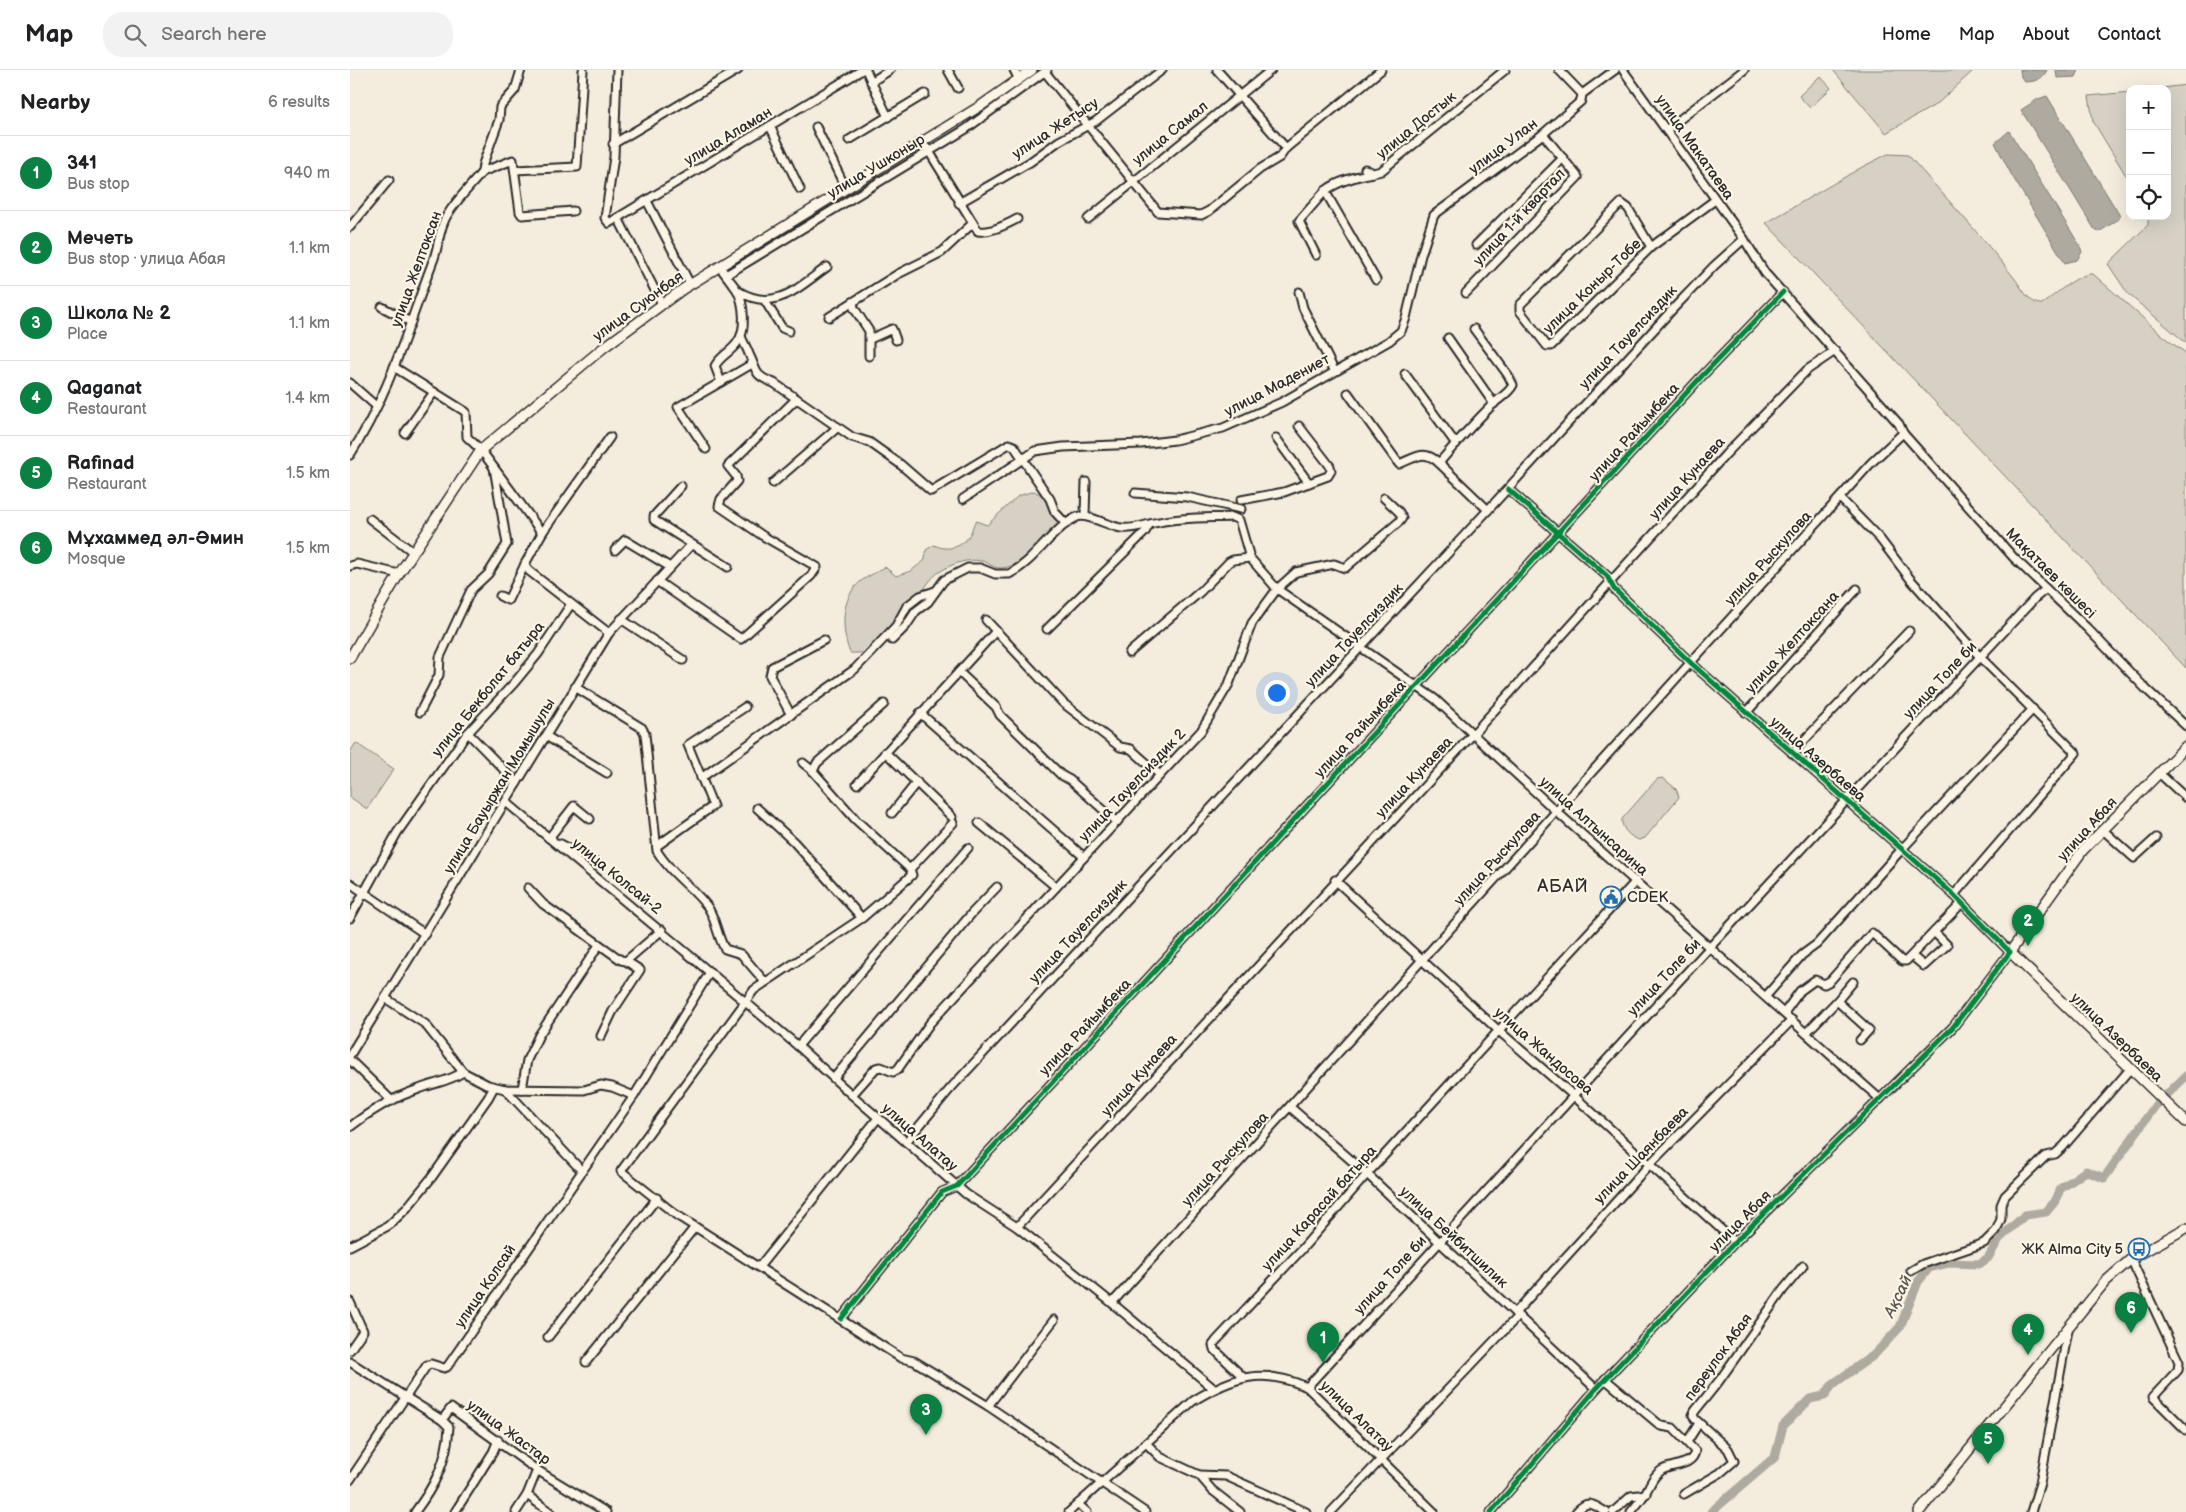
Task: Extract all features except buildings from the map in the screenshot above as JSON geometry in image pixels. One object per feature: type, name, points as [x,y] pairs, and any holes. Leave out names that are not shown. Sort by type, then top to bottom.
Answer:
[{"type":"main road","name":"улица Суюнбая","points":[[350,658],[399,574],[481,450],[603,348],[690,284],[846,189],[1032,70]]},
{"type":"main road","name":"улица Абая","points":[[2010,952],[2083,850],[2186,746]]},
{"type":"main road","name":"улица Азербаева","points":[[2010,952],[2186,1122]]},
{"type":"main road","points":[[1919,1512],[2105,1282],[2131,1259],[2186,1228]]},
{"type":"street","name":"улица Желтоксан","points":[[350,454],[364,433],[394,367],[439,246],[447,215],[482,172],[483,164],[499,120],[500,107],[515,90],[520,70]]},
{"type":"street","points":[[515,170],[577,166],[583,70]]},
{"type":"street","points":[[613,144],[618,70]]},
{"type":"street","points":[[613,144],[738,70]]},
{"type":"street","name":"улица Аламан","points":[[613,144],[614,157],[605,218],[607,223],[648,201],[862,70]]},
{"type":"street","points":[[866,70],[888,117]]},
{"type":"street","points":[[871,82],[890,70]]},
{"type":"street","points":[[948,70],[958,88]]},
{"type":"street","points":[[1014,70],[1019,80]]},
{"type":"street","name":"улица Жетысу","points":[[959,203],[1030,162],[1059,141],[1096,121],[1162,70]]},
{"type":"street","points":[[1217,70],[1286,148]]},
{"type":"street","name":"улица Самал","points":[[1088,219],[1132,181],[1271,70]]},
{"type":"street","points":[[1046,71],[1158,212],[1201,215],[1209,211],[1260,169],[1280,157],[1286,148],[1381,70]]},
{"type":"street","name":"улица Достык","points":[[1365,169],[1372,173],[1381,171],[1505,70]]},
{"type":"street","points":[[1559,70],[1582,94]]},
{"type":"street","name":"улица Улан","points":[[1434,215],[1543,134],[1581,100],[1582,94],[1615,70]]},
{"type":"street","name":"улица Макатаева","points":[[1623,70],[1744,238],[1765,273],[1835,351]]},
{"type":"street","points":[[1666,130],[1744,70]]},
{"type":"street","name":"улица Ушконыр","points":[[726,275],[973,124],[1046,71]]},
{"type":"street","points":[[849,140],[925,94]]},
{"type":"street","points":[[770,126],[800,189]]},
{"type":"street","points":[[816,127],[846,189]]},
{"type":"street","name":"улица 1-й квартал","points":[[1466,293],[1578,177],[1543,134]]},
{"type":"street","points":[[922,141],[978,231],[983,232],[1006,225],[1017,219]]},
{"type":"street","points":[[1476,245],[1563,158]]},
{"type":"street","points":[[482,172],[511,159],[514,162],[521,214],[573,211]]},
{"type":"street","points":[[1316,255],[1298,221],[1325,191],[1346,181],[1372,173]]},
{"type":"street","points":[[350,227],[389,180]]},
{"type":"street","points":[[1325,191],[1376,280]]},
{"type":"street","name":"улица Коныр-Тобе","points":[[1651,247],[1628,208],[1621,203],[1520,304],[1520,311],[1547,346],[1551,346],[1651,247],[1715,200]]},
{"type":"street","points":[[648,201],[690,284]]},
{"type":"street","name":"улица Мадениет","points":[[963,499],[1019,464],[1035,451],[1141,444],[1182,438],[1223,428],[1282,402],[1334,370],[1389,341],[1401,331],[1406,318],[1421,255],[1434,215]]},
{"type":"street","points":[[618,218],[662,304]]},
{"type":"street","points":[[828,317],[898,274],[942,252],[973,224]]},
{"type":"street","name":"улица Тауелсиздик","points":[[906,1142],[957,1081],[1508,489],[1677,304],[1744,238]]},
{"type":"street","points":[[718,266],[738,291],[746,296],[764,300],[785,296],[827,267]]},
{"type":"street","points":[[721,382],[715,366],[738,343],[741,336],[743,317],[738,291]]},
{"type":"street","points":[[1299,292],[1303,308],[1334,370]]},
{"type":"street","name":"улица Райымбека","points":[[841,1319],[942,1192],[957,1186],[1700,377],[1783,292]]},
{"type":"street","points":[[764,300],[782,328],[789,331]]},
{"type":"street","points":[[853,302],[858,314],[866,325],[870,339],[869,356]]},
{"type":"street","points":[[382,307],[411,322]]},
{"type":"street","points":[[870,339],[892,330],[896,340]]},
{"type":"street","points":[[1439,463],[1494,404],[1511,390],[1513,385],[1508,375],[1474,330]]},
{"type":"street","points":[[741,336],[754,370],[764,379],[774,383],[852,437],[869,442],[900,464],[931,491],[1009,444],[1014,446],[1050,499],[1055,512],[1066,524]]},
{"type":"street","points":[[1448,338],[1494,404]]},
{"type":"street","name":"Мақатаев көшесі","points":[[1835,351],[1899,424],[1903,433],[2014,558],[2186,726]]},
{"type":"street","name":"улица Кунаева","points":[[1017,1227],[1335,880],[1473,734],[1726,454],[1808,370],[1835,351]]},
{"type":"street","points":[[706,449],[678,406],[752,364]]},
{"type":"street","points":[[394,367],[466,412],[467,436],[481,450],[542,533]]},
{"type":"street","points":[[1405,374],[1456,444]]},
{"type":"street","points":[[350,383],[376,406]]},
{"type":"street","points":[[405,433],[434,392]]},
{"type":"street","points":[[1348,393],[1399,464],[1424,454],[1431,455],[1488,510]]},
{"type":"street","points":[[657,581],[741,639],[811,576],[817,567],[755,531],[719,506],[720,499],[737,481],[728,466],[794,401],[798,400]]},
{"type":"street","points":[[1241,500],[1284,492],[1328,476],[1331,471],[1330,466],[1299,426]]},
{"type":"street","points":[[773,483],[838,427]]},
{"type":"street","name":"улица Рыскулова","points":[[1112,1303],[1871,463],[1903,433]]},
{"type":"street","points":[[500,596],[508,600],[542,533],[610,437]]},
{"type":"street","points":[[1276,438],[1309,483]]},
{"type":"street","points":[[420,712],[439,675],[440,657],[471,590],[488,574],[507,544],[494,468]]},
{"type":"street","points":[[1086,482],[1086,515]]},
{"type":"street","points":[[681,486],[654,516],[654,520],[728,567]]},
{"type":"street","name":"улица Азербаева","points":[[1508,489],[1607,576],[1614,589],[1691,663],[1962,903],[2010,952]]},
{"type":"street","points":[[1135,493],[1187,497],[1241,509]]},
{"type":"street","name":"улица Тауелсиздик 2","points":[[852,1096],[876,1068],[881,1067],[893,1072],[898,1068],[930,1023],[1201,730],[1229,684],[1252,623],[1277,589],[1296,572],[1334,564],[1345,568],[1402,518],[1399,512],[1384,498]]},
{"type":"street","points":[[1840,498],[1880,539],[1911,580],[1980,657],[2076,753],[1954,896]]},
{"type":"street","points":[[892,640],[944,580],[968,568],[980,568],[995,574],[1005,575],[1015,571],[1066,524],[1086,515]]},
{"type":"street","points":[[1086,515],[1103,524],[1121,528],[1149,525],[1158,522],[1232,516],[1239,520],[1250,558],[1229,562],[1201,591],[1129,654]]},
{"type":"street","points":[[370,519],[413,552]]},
{"type":"street","points":[[1047,629],[1145,532],[1149,525]]},
{"type":"street","points":[[615,550],[625,540],[670,567]]},
{"type":"street","name":"улица Бауыржан Момышулы","points":[[350,1055],[608,633],[691,545]]},
{"type":"street","name":"улица Алтынсарина","points":[[1250,558],[1277,589],[1435,699],[1557,812],[1880,1099]]},
{"type":"street","points":[[350,566],[357,564],[399,574]]},
{"type":"street","points":[[525,564],[529,571],[608,633]]},
{"type":"street","name":"улица Желтоксана","points":[[1746,712],[1857,589]]},
{"type":"street","name":"улица Толе би","points":[[1307,1387],[1710,947],[2035,598],[2046,589]]},
{"type":"street","points":[[701,778],[855,669],[896,626],[907,606],[920,596],[936,591]]},
{"type":"street","name":"улица Бекболат батыра","points":[[350,918],[397,832],[468,733],[521,675],[571,604]]},
{"type":"street","points":[[621,619],[683,660]]},
{"type":"street","points":[[986,620],[1063,703],[1120,747],[1131,749],[1160,775]]},
{"type":"street","points":[[857,784],[996,631]]},
{"type":"street","points":[[1792,753],[1909,631]]},
{"type":"street","points":[[791,715],[770,676],[772,667],[824,640]]},
{"type":"street","points":[[958,672],[996,708],[1000,715],[1061,776],[1070,780],[1117,822]]},
{"type":"street","points":[[575,687],[642,728],[645,734],[657,851],[664,864],[708,908],[725,950],[741,954],[765,982]]},
{"type":"street","points":[[814,771],[817,763],[884,704]]},
{"type":"street","points":[[657,846],[713,806],[688,745],[745,707]]},
{"type":"street","points":[[1766,996],[1802,955],[1817,944],[1902,849],[2033,710]]},
{"type":"street","points":[[920,713],[1084,857]]},
{"type":"street","points":[[468,733],[517,783]]},
{"type":"street","points":[[546,736],[607,773]]},
{"type":"street","points":[[885,752],[953,820],[910,869]]},
{"type":"street","points":[[803,762],[814,771],[856,820],[910,869],[912,875],[862,918],[754,990],[621,1171],[675,1214],[902,1358],[914,1361],[988,1406],[1145,1512]]},
{"type":"street","points":[[2159,774],[2186,798]]},
{"type":"street","points":[[892,813],[917,782]]},
{"type":"street","name":"улица Колсай-2","points":[[506,802],[662,930],[710,972]]},
{"type":"street","points":[[590,819],[574,806],[549,838],[598,864]]},
{"type":"street","points":[[758,808],[794,842],[862,918]]},
{"type":"street","points":[[979,823],[1056,887]]},
{"type":"street","points":[[2103,830],[2134,858],[2156,838]]},
{"type":"street","points":[[798,1046],[968,848]]},
{"type":"street","name":"улица Жандосова","points":[[1335,880],[1498,1030],[1735,1242]]},
{"type":"street","name":"улица Карасай батыра","points":[[1243,1377],[1214,1349],[1213,1345],[1302,1249],[1367,1174],[1498,1030],[1636,881]]},
{"type":"street","points":[[350,883],[425,934]]},
{"type":"street","points":[[834,1078],[972,913],[997,887]]},
{"type":"street","points":[[528,888],[543,904],[621,960],[626,960],[640,970],[613,1012],[601,1036]]},
{"type":"street","points":[[1784,1013],[1800,991],[1815,980],[1824,984],[1830,981],[1872,933],[1902,961],[1906,961],[1962,903]]},
{"type":"street","points":[[626,960],[662,930]]},
{"type":"street","points":[[1912,956],[1924,966],[1947,945],[1934,932]]},
{"type":"street","points":[[522,1089],[527,1060],[539,1035],[599,945]]},
{"type":"street","name":"улица Абая","points":[[1491,1512],[1605,1379],[1735,1242],[1964,1015],[2010,952]]},
{"type":"street","name":"улица Алатау","points":[[710,972],[798,1046],[852,1096],[957,1186],[983,1206],[1017,1227],[1112,1303],[1213,1388]]},
{"type":"street","name":"улица Колсай","points":[[406,1398],[427,1365],[447,1367],[581,1170],[634,1096],[710,972]]},
{"type":"street","points":[[1806,1033],[1853,982]]},
{"type":"street","points":[[386,998],[425,1024],[463,1072],[494,1087],[504,1089],[584,1090],[601,1085],[612,1087],[634,1096]]},
{"type":"street","points":[[1837,1001],[1869,1030],[1860,1040]]},
{"type":"street","name":"улица Шаянбаева","points":[[1332,1512],[1516,1315],[1650,1164],[1792,1020]]},
{"type":"street","points":[[350,1060],[392,1101]]},
{"type":"street","points":[[1911,1271],[1923,1264],[1984,1243],[1996,1231],[2002,1219],[2001,1204],[2005,1196],[2046,1156],[2055,1154],[2063,1147],[2130,1069]]},
{"type":"street","points":[[350,1127],[373,1110],[463,1072]]},
{"type":"street","points":[[350,1246],[388,1226],[406,1209],[432,1177],[494,1087]]},
{"type":"street","points":[[504,1089],[581,1170]]},
{"type":"street","name":"улица Бейбитшилик","points":[[1290,1107],[1367,1174],[1596,1389]]},
{"type":"street","points":[[759,1267],[878,1118]]},
{"type":"street","points":[[548,1337],[657,1198]]},
{"type":"street","points":[[586,1362],[695,1227]]},
{"type":"street","points":[[2131,1259],[2176,1352],[2179,1362],[2178,1370]]},
{"type":"street","name":"переулок Абая","points":[[1684,1494],[1734,1461],[1728,1449],[1699,1424],[1693,1415],[1694,1411],[1719,1380],[1783,1290],[1803,1266]]},
{"type":"street","points":[[350,1302],[363,1331],[350,1350]]},
{"type":"street","points":[[988,1406],[1054,1320]]},
{"type":"street","points":[[2031,1512],[2040,1483],[2068,1330]]},
{"type":"street","points":[[2186,1361],[2153,1398],[2186,1430]]},
{"type":"street","points":[[350,1362],[442,1420],[449,1429],[440,1471],[433,1488],[415,1512]]},
{"type":"street","name":"улица Алатау","points":[[1243,1377],[1257,1375],[1285,1380],[1307,1387],[1434,1512]]},
{"type":"street","points":[[1069,1512],[1192,1401],[1213,1388],[1243,1377]]},
{"type":"street","points":[[1605,1379],[1661,1426],[1673,1428],[1695,1451],[1692,1458],[1681,1464],[1666,1468],[1656,1475],[1652,1479],[1646,1494],[1631,1512]]},
{"type":"street","points":[[350,1480],[406,1398]]},
{"type":"street","name":"улица Жастар","points":[[442,1420],[452,1408],[537,1470],[606,1512]]},
{"type":"street","points":[[1687,1442],[1699,1424]]},
{"type":"street","points":[[455,1512],[493,1452],[498,1440]]},
{"type":"street","points":[[1146,1443],[1160,1457],[1200,1475],[1226,1476],[1306,1512]]},
{"type":"street","points":[[516,1512],[537,1470]]},
{"type":"street","points":[[1200,1475],[1212,1490],[1240,1512]]},
{"type":"street","points":[[1613,1512],[1631,1496],[1646,1494]]},
{"type":"street","points":[[526,1495],[550,1512]]},
{"type":"street","points":[[1576,1512],[1583,1504],[1587,1503],[1606,1512]]},
{"type":"street","points":[[1078,1504],[1087,1512]]},
{"type":"shaded area","points":[[1833,70],[1974,70],[1937,104],[1886,133]]},
{"type":"shaded area","points":[[2020,70],[2047,70],[2038,79],[2025,82],[2021,77]]},
{"type":"shaded area","points":[[2056,70],[2079,70],[2076,77],[2057,78]]},
{"type":"shaded area","points":[[1820,76],[1831,88],[1810,108],[1799,96]]},
{"type":"shaded area","points":[[2186,85],[2186,343],[2128,294],[2108,264],[2148,225],[2148,220],[2171,220],[2171,87]]},
{"type":"shaded area","points":[[2126,92],[2126,175],[2093,121],[2089,96]]},
{"type":"shaded area","points":[[2047,96],[2120,216],[2119,219],[2099,232],[2095,230],[2021,110],[2038,99]]},
{"type":"shaded area","points":[[2009,131],[2080,246],[2082,252],[2077,260],[2065,263],[2011,174],[1995,143]]},
{"type":"shaded area","points":[[1888,154],[1908,155],[1976,232],[2034,302],[2042,304],[2067,285],[2087,274],[2093,274],[2169,341],[2186,353],[2186,668],[1766,223]]},
{"type":"shaded area","points":[[1034,491],[1047,500],[1062,523],[1035,550],[1019,562],[1002,568],[971,560],[945,568],[934,576],[921,594],[867,653],[850,653],[845,634],[844,615],[849,596],[861,581],[885,567],[896,576],[911,571],[925,560],[926,550],[934,545],[950,548],[960,545],[968,537],[976,521],[987,525],[1018,496]]},
{"type":"shaded area","points":[[356,743],[394,769],[367,809],[350,797],[350,752]]},
{"type":"shaded area","points":[[1663,778],[1676,789],[1679,797],[1645,838],[1636,839],[1629,835],[1622,823],[1622,819],[1657,779]]},
{"type":"waterway","name":"Ақсай","points":[[1711,1512],[1775,1457],[1783,1426],[1810,1399],[1824,1396],[1833,1384],[1874,1355],[1900,1327],[1918,1282],[1929,1268],[1949,1263],[1979,1264],[1988,1258],[1999,1239],[2025,1215],[2046,1212],[2056,1200],[2060,1189],[2086,1171],[2104,1178],[2155,1106],[2186,1076]]},
{"type":"cycle path","points":[[841,1319],[942,1192],[957,1186],[1701,377],[1783,292]]},
{"type":"cycle path","points":[[1491,1512],[1596,1389],[1735,1242],[1953,1027],[2010,952],[1954,895],[1691,663],[1614,589],[1607,576],[1508,489]]},
{"type":"place","name":"CDEK","points":[[1611,897]]},
{"type":"place","name":"Мечеть","points":[[2028,946]]},
{"type":"place","name":"ЖК Alma City 5","points":[[2139,1249]]},
{"type":"place","name":"Мұхаммед әл-Әмин","points":[[2131,1333]]},
{"type":"place","name":"Qaganat","points":[[2028,1355]]},
{"type":"place","name":"341","points":[[1323,1363]]},
{"type":"place","name":"Школа № 2","points":[[926,1435]]},
{"type":"place","name":"Rafinad","points":[[1988,1464]]},
{"type":"district","name":"АБАЙ","points":[[1563,886]]}]
